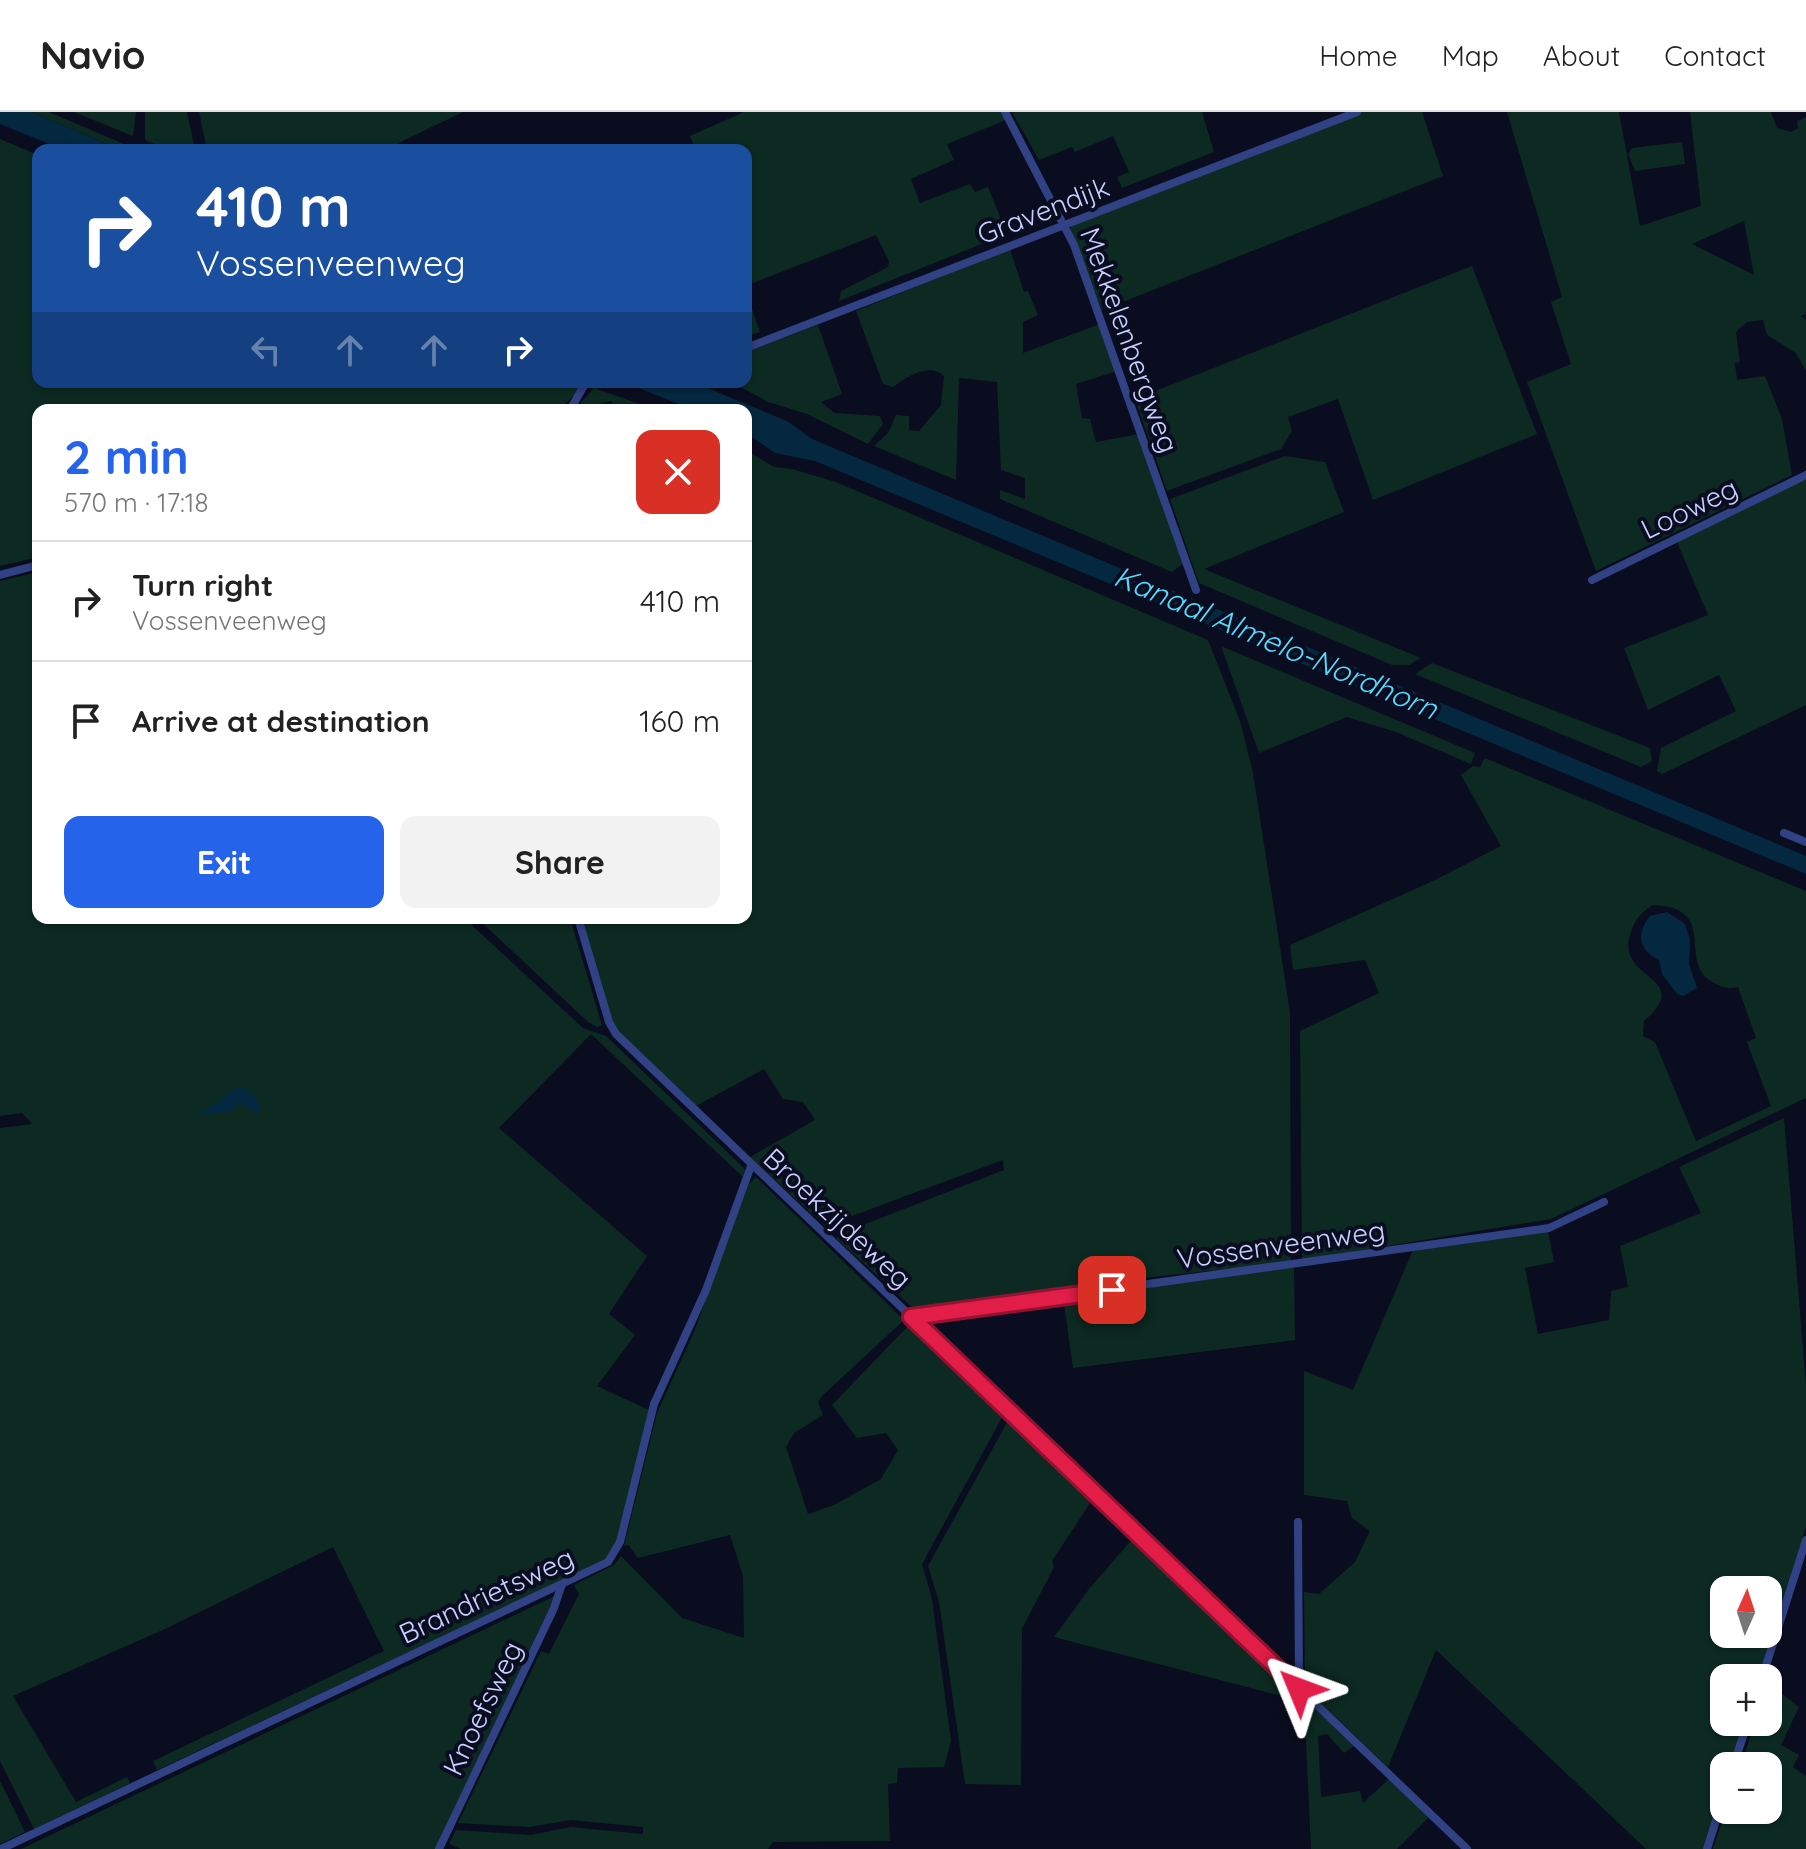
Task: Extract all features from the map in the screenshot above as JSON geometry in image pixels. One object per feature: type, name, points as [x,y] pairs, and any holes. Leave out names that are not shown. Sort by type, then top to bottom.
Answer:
[{"type":"street","name":"Mekkelenbergweg","points":[[1005,112],[1065,225],[1196,590]]},
{"type":"street","name":"Gravendijk","points":[[752,346],[1357,112]]},
{"type":"street","name":"Looweg","points":[[1592,580],[1806,475]]},
{"type":"street","points":[[0,575],[32,567]]},
{"type":"street","points":[[1784,833],[1806,842]]},
{"type":"street","name":"Broekzijdeweg","points":[[580,924],[609,1022],[616,1034],[1467,1849]]},
{"type":"street","name":"Brandrietsweg","points":[[1,1849],[608,1562],[620,1542],[654,1404],[706,1290],[751,1166]]},
{"type":"street","name":"Vossenveenweg","points":[[911,1317],[1549,1228],[1604,1202]]},
{"type":"street","points":[[1298,1522],[1299,1689]]},
{"type":"street","points":[[1766,1664],[1806,1540]]},
{"type":"street","name":"Knoefsweg","points":[[439,1849],[554,1608],[562,1584]]},
{"type":"street","points":[[1707,1849],[1715,1824]]},
{"type":"green space","points":[[32,112],[49,112],[124,144],[107,144]]},
{"type":"green space","points":[[74,112],[136,112],[133,136]]},
{"type":"green space","points":[[145,112],[187,112],[194,144],[155,144],[145,140]]},
{"type":"green space","points":[[199,112],[463,112],[396,144],[206,144]]},
{"type":"green space","points":[[744,112],[1001,112],[1006,120],[947,144],[954,160],[911,179],[920,203],[970,184],[975,192],[988,187],[1007,234],[839,301],[841,291],[888,267],[889,261],[876,235],[753,283],[752,144],[693,144],[690,136]]},
{"type":"green space","points":[[1012,112],[1202,112],[1214,152],[1122,188],[1117,177],[1129,172],[1113,136],[1075,152],[1072,147],[1039,160]]},
{"type":"green space","points":[[1355,112],[1422,112],[1443,176],[1102,310],[1070,230],[1072,224]]},
{"type":"green space","points":[[1507,112],[1619,112],[1640,226],[1701,206],[1690,112],[1771,112],[1777,128],[1791,132],[1798,128],[1797,121],[1806,117],[1806,314],[1801,316],[1806,320],[1806,371],[1796,353],[1767,335],[1763,320],[1747,322],[1736,332],[1740,362],[1735,363],[1737,380],[1765,376],[1782,419],[1792,475],[1596,571],[1527,382],[1571,364],[1551,302],[1562,297]],"holes":[[[1744,221],[1754,275],[1692,244]]]},
{"type":"green space","points":[[0,139],[32,152],[32,388],[580,389],[565,404],[32,404],[32,558],[0,566]]},
{"type":"green space","points":[[1682,142],[1685,164],[1635,171],[1628,154],[1632,148]]},
{"type":"green space","points":[[1010,249],[1024,292],[1028,291],[1038,315],[1023,322],[1023,353],[1100,324],[1117,371],[1076,384],[1082,418],[1090,419],[1096,442],[1139,434],[1185,562],[1172,572],[1000,499],[1000,490],[1025,499],[1025,478],[1001,470],[997,382],[959,378],[956,480],[874,446],[888,433],[896,415],[909,416],[909,430],[919,431],[941,405],[944,376],[931,370],[911,375],[893,387],[883,384],[856,311]]},
{"type":"green space","points":[[1472,266],[1537,434],[1373,500],[1338,399],[1288,417],[1292,431],[1281,449],[1167,491],[1135,399]]},
{"type":"green space","points":[[752,309],[760,332],[752,335]]},
{"type":"green space","points":[[818,325],[842,394],[821,402],[835,413],[880,416],[883,424],[868,444],[807,414],[768,402],[742,388],[752,388],[752,350]]},
{"type":"green space","points":[[594,388],[640,404],[612,404],[611,401],[580,404]]},
{"type":"green space","points":[[752,454],[774,467],[836,482],[1208,640],[1240,721],[1253,773],[1290,1012],[1291,1262],[1133,1279],[914,1309],[837,1239],[837,1235],[1004,1170],[1003,1160],[825,1226],[750,1157],[815,1120],[803,1102],[783,1099],[764,1069],[696,1106],[622,1037],[604,1005],[582,924],[752,924]]},
{"type":"green space","points":[[1285,456],[1325,462],[1344,512],[1204,569],[1421,658],[1409,665],[1392,665],[1199,583],[1170,499]]},
{"type":"green space","points":[[1806,478],[1806,705],[1662,774],[1657,771],[1661,748],[1736,711],[1719,675],[1648,710],[1624,648],[1708,615],[1677,542]]},
{"type":"green space","points":[[32,573],[32,924],[470,924],[583,1028],[606,1036],[745,1169],[743,1177],[591,1034],[499,1128],[647,1256],[609,1314],[635,1335],[597,1386],[649,1410],[615,1551],[608,1559],[157,1770],[153,1761],[384,1651],[333,1547],[165,1629],[13,1696],[76,1802],[127,1777],[130,1783],[34,1829],[0,1761],[0,1128],[32,1124],[22,1113],[0,1116],[0,581]]},
{"type":"green space","points":[[1221,646],[1475,753],[1471,764],[1396,732],[1347,717],[1259,753]]},
{"type":"green space","points":[[1432,663],[1650,748],[1652,761],[1641,767],[1415,674]]},
{"type":"green space","points":[[1485,758],[1806,891],[1806,1098],[1551,1219],[1302,1260],[1300,1031],[1379,993],[1365,960],[1293,970],[1290,945],[1433,881],[1501,846],[1461,775],[1473,766],[1480,767]],"holes":[[[1653,905],[1674,908],[1686,916],[1692,925],[1703,974],[1721,986],[1738,987],[1756,1038],[1747,1042],[1771,1106],[1696,1141],[1655,1042],[1643,1036],[1644,1021],[1658,1006],[1662,995],[1659,986],[1634,962],[1629,950],[1630,935],[1644,911]]]},
{"type":"green space","points":[[483,924],[572,924],[602,1025],[597,1027]]},
{"type":"green space","points":[[1784,1118],[1806,1385],[1806,1527],[1782,1602],[1782,1576],[1710,1576],[1710,1648],[1768,1648],[1762,1664],[1710,1664],[1710,1736],[1740,1736],[1734,1752],[1710,1752],[1712,1824],[1704,1849],[1646,1849],[1436,1650],[1388,1767],[1305,1688],[1304,1592],[1319,1594],[1355,1562],[1370,1531],[1352,1518],[1347,1501],[1304,1495],[1304,1371],[1353,1390],[1413,1250],[1548,1231],[1554,1262],[1525,1268],[1538,1334],[1609,1320],[1611,1291],[1628,1287],[1620,1246],[1701,1213],[1679,1167]]},
{"type":"green space","points":[[756,1177],[904,1320],[822,1396],[818,1402],[823,1415],[794,1433],[786,1447],[808,1514],[834,1505],[881,1479],[898,1450],[886,1433],[857,1438],[832,1405],[909,1325],[914,1323],[1005,1412],[922,1564],[932,1599],[951,1741],[944,1767],[898,1768],[897,1783],[888,1784],[890,1841],[773,1842],[768,1849],[461,1849],[449,1844],[456,1830],[531,1835],[571,1827],[643,1834],[643,1827],[571,1820],[530,1827],[458,1823],[541,1651],[549,1654],[579,1594],[574,1585],[614,1565],[621,1556],[682,1618],[744,1638],[743,1576],[730,1535],[638,1558],[628,1545],[624,1546],[657,1413],[694,1332],[749,1184]]},
{"type":"green space","points":[[1294,1266],[1295,1340],[1073,1368],[1063,1297]]},
{"type":"green space","points":[[1010,1417],[1094,1497],[1052,1561],[1054,1567],[1022,1629],[1021,1785],[965,1784],[939,1602],[928,1566]]},
{"type":"green space","points":[[1135,1536],[1295,1689],[1297,1700],[1054,1637],[1089,1589]]},
{"type":"green space","points":[[555,1596],[435,1849],[21,1849]]},
{"type":"green space","points":[[1782,1694],[1799,1707],[1781,1745],[1799,1755],[1793,1767],[1806,1776],[1806,1849],[1713,1849],[1721,1824],[1782,1824],[1782,1752],[1745,1752],[1751,1736],[1782,1736]]},
{"type":"green space","points":[[1304,1699],[1354,1746],[1344,1753],[1327,1734],[1318,1736],[1321,1797],[1360,1791],[1363,1803],[1389,1779],[1430,1816],[1397,1849],[1311,1849]]},
{"type":"green space","points":[[0,1781],[25,1832],[0,1844]]},
{"type":"water","points":[[0,112],[32,112],[107,144],[49,144],[0,124]]},
{"type":"water","points":[[638,388],[707,388],[746,404],[679,404]]},
{"type":"water","name":"Kanaal Almelo-Nordhorn","points":[[752,406],[787,421],[812,439],[1806,856],[1806,874],[815,461],[775,453],[752,437]]},
{"type":"water","points":[[1667,912],[1685,924],[1690,939],[1689,964],[1697,988],[1683,996],[1677,994],[1662,974],[1659,960],[1647,951],[1641,941],[1650,916]]},
{"type":"water","points":[[238,1087],[255,1096],[259,1105],[258,1114],[239,1103],[229,1112],[198,1115]]},
{"type":"route","points":[[1112,1290],[911,1317],[1299,1689]]}]
